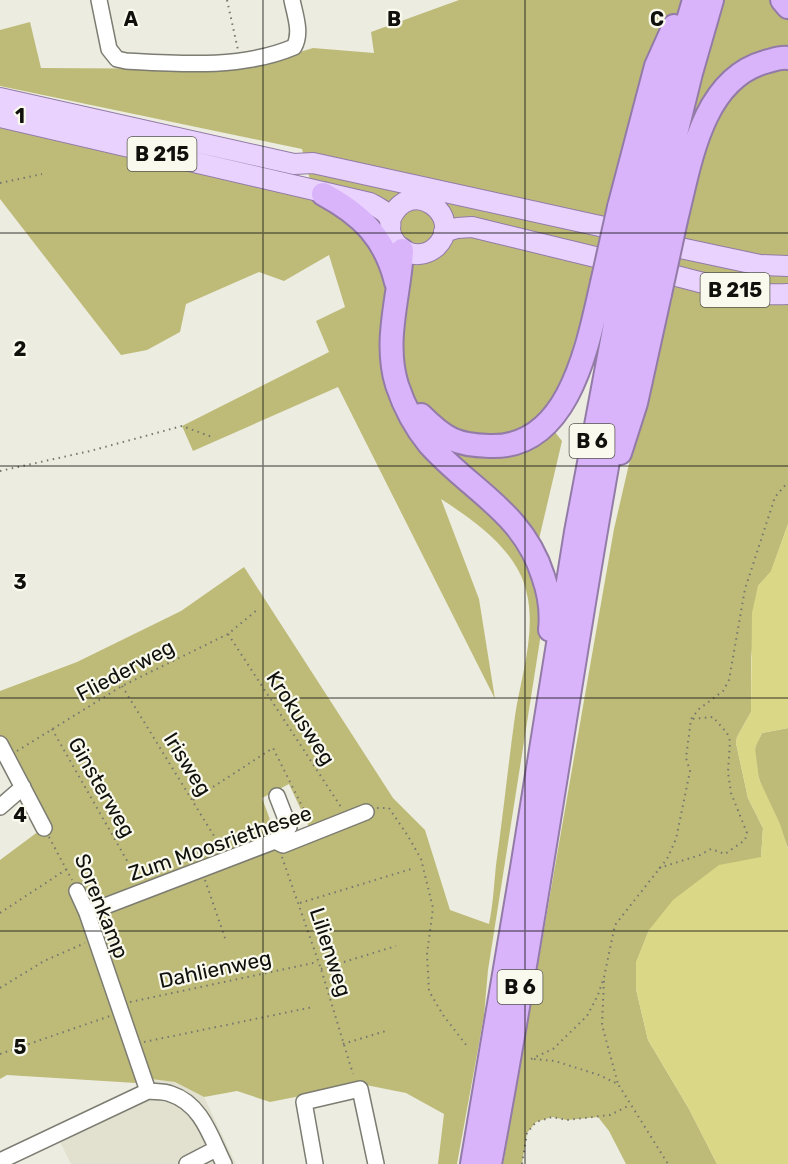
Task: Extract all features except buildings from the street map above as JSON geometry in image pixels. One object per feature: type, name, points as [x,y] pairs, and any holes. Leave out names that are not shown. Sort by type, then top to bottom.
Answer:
[{"type":"highway","points":[[410,252],[410,274],[402,309],[398,347],[404,382],[419,413],[439,434],[465,445],[503,447],[534,435],[551,420],[565,400],[586,350],[631,289],[647,214],[656,66],[686,0]]},
{"type":"highway","name":"B 6","points":[[472,1164],[578,520],[647,214],[671,78],[694,0]]},
{"type":"highway","name":"B 6","points":[[647,214],[712,0]]},
{"type":"highway","points":[[782,0],[788,7]]},
{"type":"highway","points":[[647,214],[697,137],[722,91],[735,77],[751,66],[782,57],[788,58]]},
{"type":"highway","points":[[323,194],[357,214],[371,229],[385,252],[398,290]]},
{"type":"highway","points":[[410,252],[393,310],[391,345],[397,383],[410,418],[436,451],[521,530],[537,556],[548,592],[550,625],[541,693],[547,707]]},
{"type":"highway","name":"B 6","points":[[490,1164],[593,541],[636,403],[631,289]]},
{"type":"main road","name":"B 215","points":[[0,98],[294,164],[313,163],[626,231],[639,239]]},
{"type":"main road","name":"B 215","points":[[0,117],[238,171],[323,194],[345,196],[370,203],[382,210],[390,220]]},
{"type":"main road","name":"B 215","points":[[294,164],[308,173],[372,187],[405,202],[413,199],[430,202],[443,223],[457,228],[472,227],[737,290],[773,295],[788,294]]},
{"type":"main road","points":[[405,202],[398,206],[390,220],[392,237],[410,252],[425,253],[438,245],[443,223]]},
{"type":"main road","name":"B 215","points":[[443,223],[507,215],[639,239],[760,265],[788,266]]},
{"type":"street","points":[[99,0],[109,49],[117,59],[126,62],[203,65],[261,56],[294,46],[298,40],[298,31],[292,0]]},
{"type":"street","points":[[3,750],[44,828]]},
{"type":"street","points":[[0,807],[23,787]]},
{"type":"street","points":[[275,841],[289,827],[277,796]]},
{"type":"street","name":"Zum Moosriethesee","points":[[87,913],[275,841],[283,845],[366,812]]},
{"type":"street","name":"Sorenkamp","points":[[77,891],[96,938],[147,1091]]},
{"type":"street","points":[[315,1164],[304,1102],[360,1089],[376,1164]]},
{"type":"street","points":[[0,1161],[147,1091],[171,1094],[188,1102],[200,1116],[224,1164]]},
{"type":"street","points":[[187,1164],[216,1149]]},
{"type":"path","points":[[227,0],[240,60]]},
{"type":"path","points":[[0,183],[42,174]]},
{"type":"path","points":[[0,471],[90,451],[182,426],[212,437]]},
{"type":"path","points":[[668,1164],[618,1084],[602,1025],[604,977],[615,925],[667,859],[676,839],[690,771],[686,758],[691,719],[699,709],[723,691],[729,680],[745,589],[775,497],[788,482]]},
{"type":"path","name":"Fliederweg","points":[[3,750],[51,729],[122,686],[228,634],[257,610]]},
{"type":"path","name":"Krokusweg","points":[[228,634],[335,798],[346,819]]},
{"type":"path","name":"Irisweg","points":[[122,686],[227,859]]},
{"type":"path","points":[[659,868],[700,855],[711,849],[725,854],[745,840],[747,833],[731,793],[728,772],[730,741],[727,733],[714,717],[691,719]]},
{"type":"path","name":"Ginsterweg","points":[[51,729],[144,891]]},
{"type":"path","points":[[192,800],[273,748],[315,832]]},
{"type":"path","points":[[366,812],[380,807],[388,808],[421,859],[433,908],[427,954],[429,992],[443,1016],[467,1046]]},
{"type":"path","name":"Sorenkamp","points":[[44,828],[77,891]]},
{"type":"path","name":"Lilienweg","points":[[275,841],[300,903],[353,1074]]},
{"type":"path","points":[[0,913],[67,869]]},
{"type":"path","points":[[201,869],[226,941]]},
{"type":"path","points":[[300,903],[411,869]]},
{"type":"path","points":[[0,988],[44,961],[96,938]]},
{"type":"path","points":[[321,969],[396,946]]},
{"type":"path","name":"Dahlienweg","points":[[0,1054],[119,1008],[319,962]]},
{"type":"path","points":[[604,977],[591,1009],[580,1023],[553,1049],[531,1059],[555,1061],[618,1084]]},
{"type":"path","points":[[133,1045],[313,1007]]},
{"type":"path","points":[[344,1044],[389,1030]]},
{"type":"path","points":[[522,1164],[526,1133],[536,1122],[552,1117],[567,1120],[610,1115],[631,1105]]},
{"type":"shaded area","points":[[459,0],[788,0],[788,302],[778,304],[788,304],[788,524],[771,572],[758,586],[751,659],[751,712],[736,743],[748,798],[763,828],[761,858],[649,930],[636,963],[636,989],[648,1040],[689,1109],[717,1164],[626,1164],[609,1131],[598,1117],[567,1120],[552,1117],[536,1122],[527,1133],[522,1164],[503,1164],[614,529],[668,295],[592,282],[559,394],[543,417],[562,441],[532,569],[542,616],[540,640],[488,970],[484,1016],[457,1164],[438,1164],[444,1114],[406,1093],[361,1084],[270,1102],[237,1091],[204,1097],[175,1082],[151,1079],[136,1083],[7,1075],[0,1079],[0,860],[47,825],[0,735],[0,691],[77,662],[181,611],[244,567],[393,798],[425,830],[450,910],[489,924],[515,716],[529,637],[530,621],[526,590],[513,562],[493,538],[441,499],[479,599],[495,699],[338,387],[193,451],[182,426],[329,352],[316,321],[345,307],[329,255],[284,281],[259,272],[186,304],[180,332],[147,350],[121,355],[0,199],[0,126],[315,199],[302,149],[0,86],[0,30],[30,22],[41,68],[214,69],[287,56],[313,48],[374,53],[371,32]],"holes":[[[289,784],[310,829],[283,840],[275,833],[262,798]]]},
{"type":"shaded area","points":[[788,524],[788,728],[762,733],[755,748],[759,779],[780,824],[788,849],[788,1164],[717,1164],[689,1109],[648,1040],[636,989],[636,962],[649,930],[673,900],[719,865],[761,857],[763,828],[748,798],[736,743],[751,712],[752,613],[758,586],[771,571]]},
{"type":"shaded area","points":[[788,728],[788,848],[762,788],[755,750],[762,733]]},
{"type":"shaded area","points":[[151,1079],[175,1082],[204,1097],[236,1164],[71,1164],[56,1134]]}]
